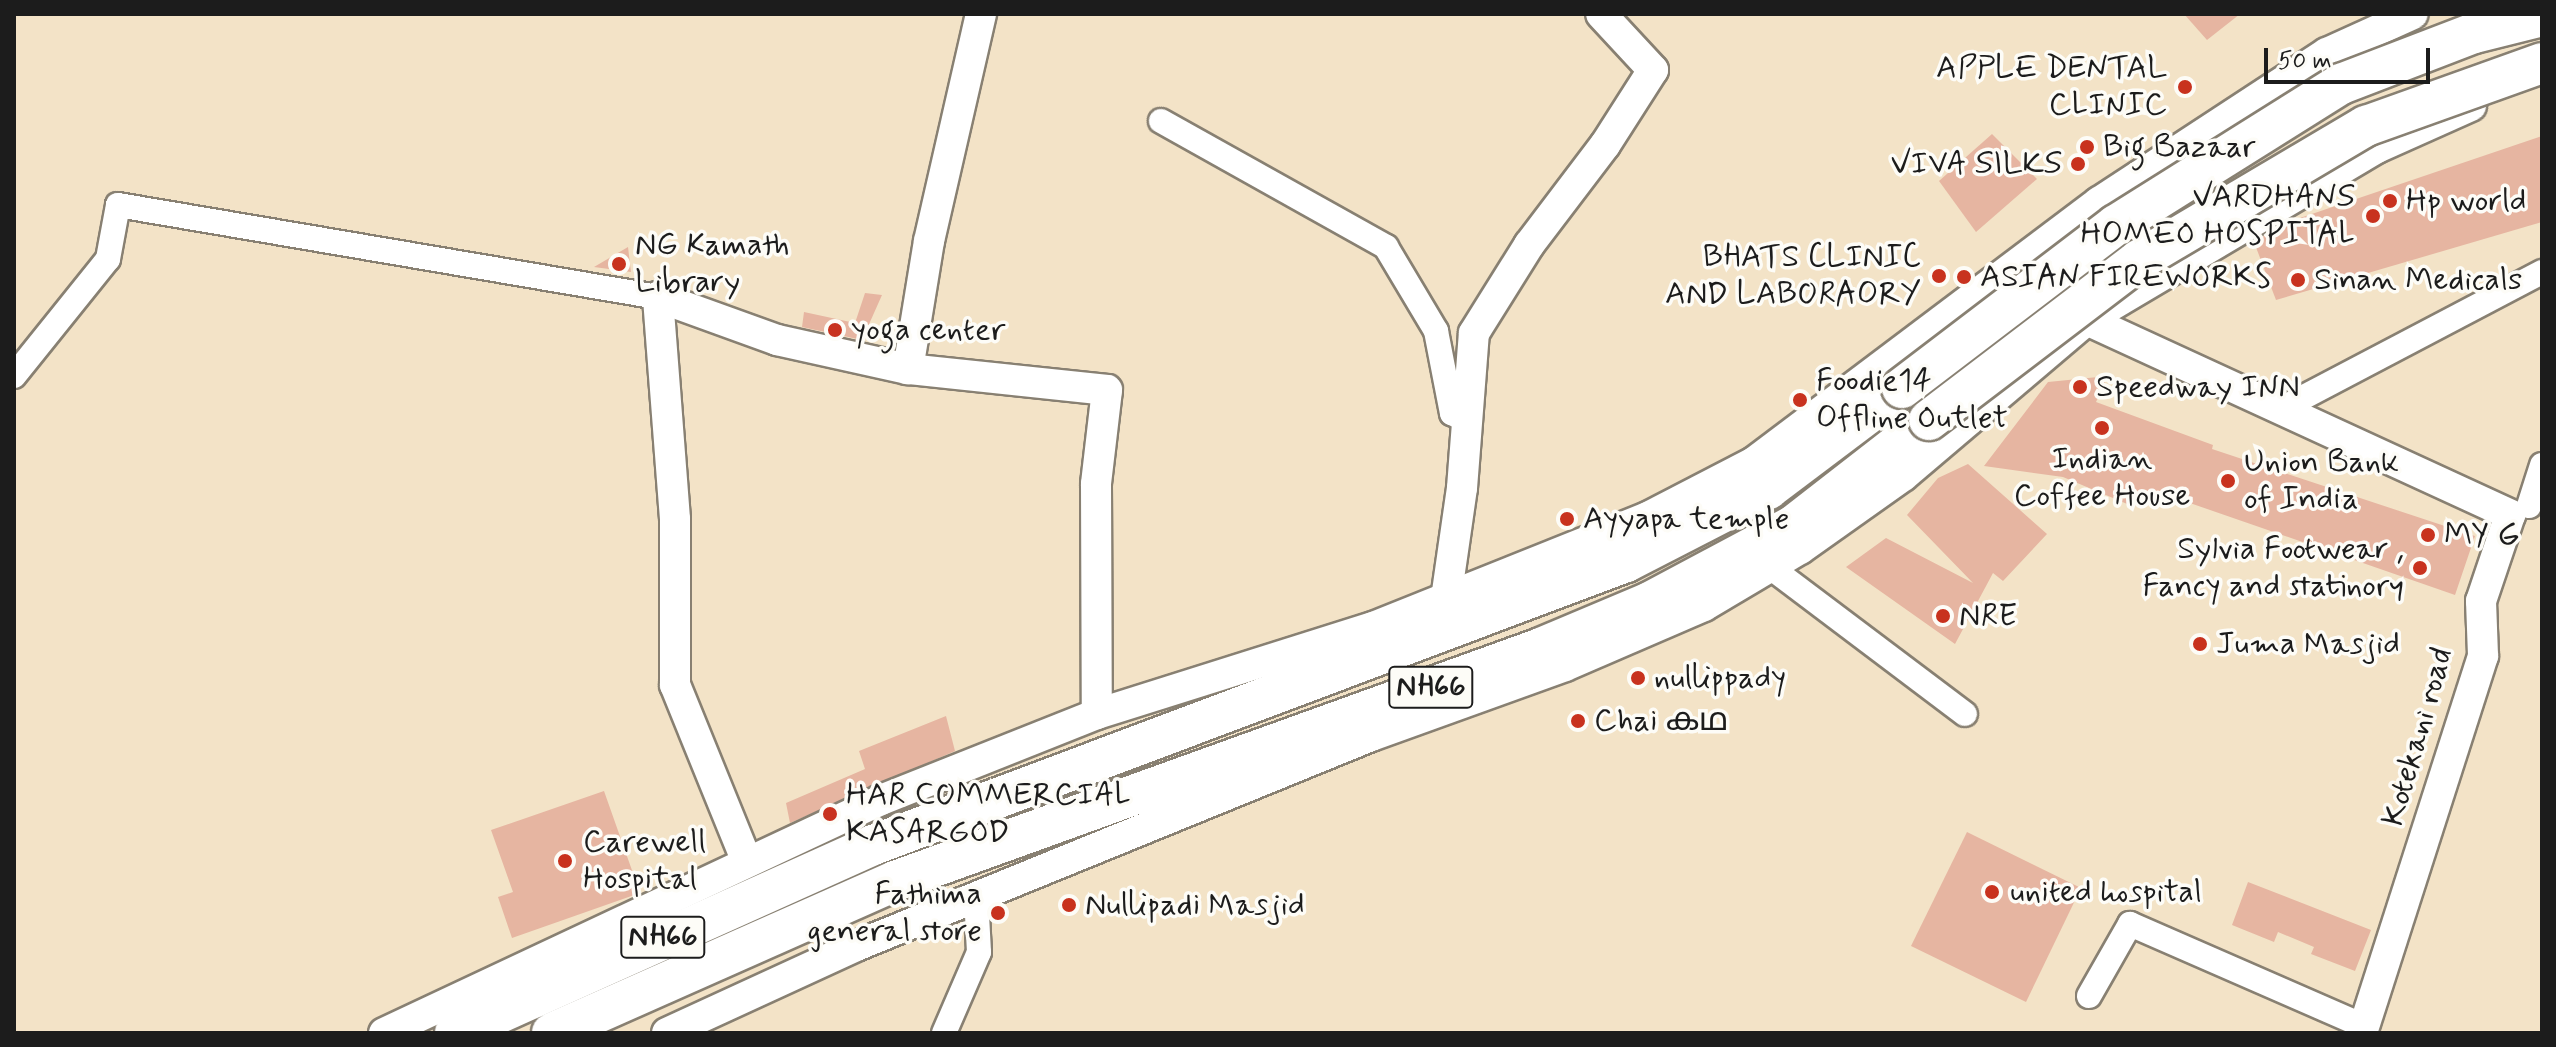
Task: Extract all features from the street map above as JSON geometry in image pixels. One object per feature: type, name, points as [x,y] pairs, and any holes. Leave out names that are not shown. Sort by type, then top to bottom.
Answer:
[{"type":"highway","name":"NH66","points":[[455,1033],[873,845],[1626,562],[1768,489],[2116,225],[2341,84],[2474,33],[2542,16]]},
{"type":"highway","name":"NH66","points":[[552,1033],[895,881],[1541,648],[1650,602],[1794,525],[2139,260],[2352,134],[2542,63]]},
{"type":"street","points":[[908,369],[929,241],[981,14]]},
{"type":"street","points":[[1446,599],[1474,333],[1529,245],[1605,145],[1653,70],[1601,14]]},
{"type":"street","points":[[384,1033],[881,800],[1097,714],[1446,599],[1568,553],[1754,462],[2099,202],[2327,53],[2413,14]]},
{"type":"street","points":[[667,1033],[976,897],[1371,736],[1565,666],[1704,606],[1770,567],[1903,476],[2087,320],[2377,148],[2542,74]]},
{"type":"street","points":[[1161,121],[1386,247],[1436,331],[1452,413],[1465,420]]},
{"type":"street","points":[[14,376],[108,259],[118,205],[658,297],[777,340],[908,369],[1107,390],[1096,484],[1097,714]]},
{"type":"street","points":[[2281,409],[2542,272]]},
{"type":"street","points":[[658,297],[675,519],[675,685],[747,862]]},
{"type":"street","points":[[2087,320],[2281,409],[2527,510],[2542,465]]},
{"type":"street","name":"Kotekani road","points":[[2363,1029],[2483,656],[2481,601],[2527,510]]},
{"type":"street","points":[[1770,567],[1965,714]]},
{"type":"street","points":[[944,1033],[979,952],[976,897]]},
{"type":"street","points":[[2089,996],[2130,924],[2363,1029]]},
{"type":"building","points":[[2184,14],[2240,14],[2207,40]]},
{"type":"building","points":[[1992,134],[2037,179],[1976,232],[1939,181]]},
{"type":"building","points":[[2542,136],[2542,222],[2276,300],[2254,242],[2285,223]]},
{"type":"building","name":"NG Kamath Library","points":[[628,247],[631,272],[594,267]]},
{"type":"building","name":"yoga center","points":[[865,293],[882,295],[862,340],[802,327],[804,312],[855,323]]},
{"type":"building","points":[[2108,376],[2096,402],[2213,445],[2212,449],[2475,536],[2455,595],[2187,502],[2144,491],[2132,506],[2063,477],[1984,466],[2048,382]]},
{"type":"building","points":[[1968,464],[2047,534],[2003,581],[1993,573],[1955,644],[1846,567],[1886,538],[1973,583],[1907,515],[1938,478]]},
{"type":"building","points":[[946,716],[955,751],[790,823],[786,803],[865,769],[859,751]]},
{"type":"building","name":"Carewell Hospital","points":[[604,791],[640,893],[512,938],[498,897],[513,892],[491,830]]},
{"type":"building","points":[[1967,832],[2081,888],[2026,1002],[1911,946]]},
{"type":"building","points":[[2248,882],[2371,930],[2355,971],[2311,954],[2314,947],[2278,932],[2274,942],[2232,925]]},
{"type":"place","name":"APPLE DENTAL CLINIC","points":[[2185,87]]},
{"type":"place","name":"Big Bazaar","points":[[2087,147]]},
{"type":"place","name":"VIVA SILKS","points":[[2078,164]]},
{"type":"place","name":"Hp world","points":[[2390,201]]},
{"type":"place","name":"VARDHANS HOMEO HOSPITAL","points":[[2373,216]]},
{"type":"place","name":"NG Kamath Library","points":[[619,264]]},
{"type":"place","name":"BHATS CLINIC AND LABORAORY","points":[[1939,276]]},
{"type":"place","name":"ASIAN FIREWORKS","points":[[1964,277]]},
{"type":"place","name":"Sinan Medicals","points":[[2298,280]]},
{"type":"place","name":"yoga center","points":[[835,330]]},
{"type":"place","name":"Speedway INN","points":[[2080,387]]},
{"type":"place","name":"Foodie14 Offline Outlet","points":[[1800,400]]},
{"type":"place","name":"Indian Coffee House","points":[[2102,428]]},
{"type":"place","name":"Union Bank of India","points":[[2228,481]]},
{"type":"place","name":"Ayyapa temple","points":[[1567,519]]},
{"type":"place","name":"MY G","points":[[2428,535]]},
{"type":"place","name":"Sylvia Footwear , Fancy and statinory","points":[[2420,568]]},
{"type":"place","name":"NRE","points":[[1943,616]]},
{"type":"place","name":"Juma Masjid","points":[[2200,644]]},
{"type":"place","name":"nullippady","points":[[1638,678]]},
{"type":"place","name":"Chai കഥ","points":[[1578,721]]},
{"type":"place","name":"HAR COMMERCIAL KASARGOD","points":[[830,814]]},
{"type":"place","name":"Carewell Hospital","points":[[565,861]]},
{"type":"place","name":"united hospital","points":[[1992,892]]},
{"type":"place","name":"Nullipadi Masjid","points":[[1069,905]]},
{"type":"place","name":"Fathima general store","points":[[998,913]]}]
